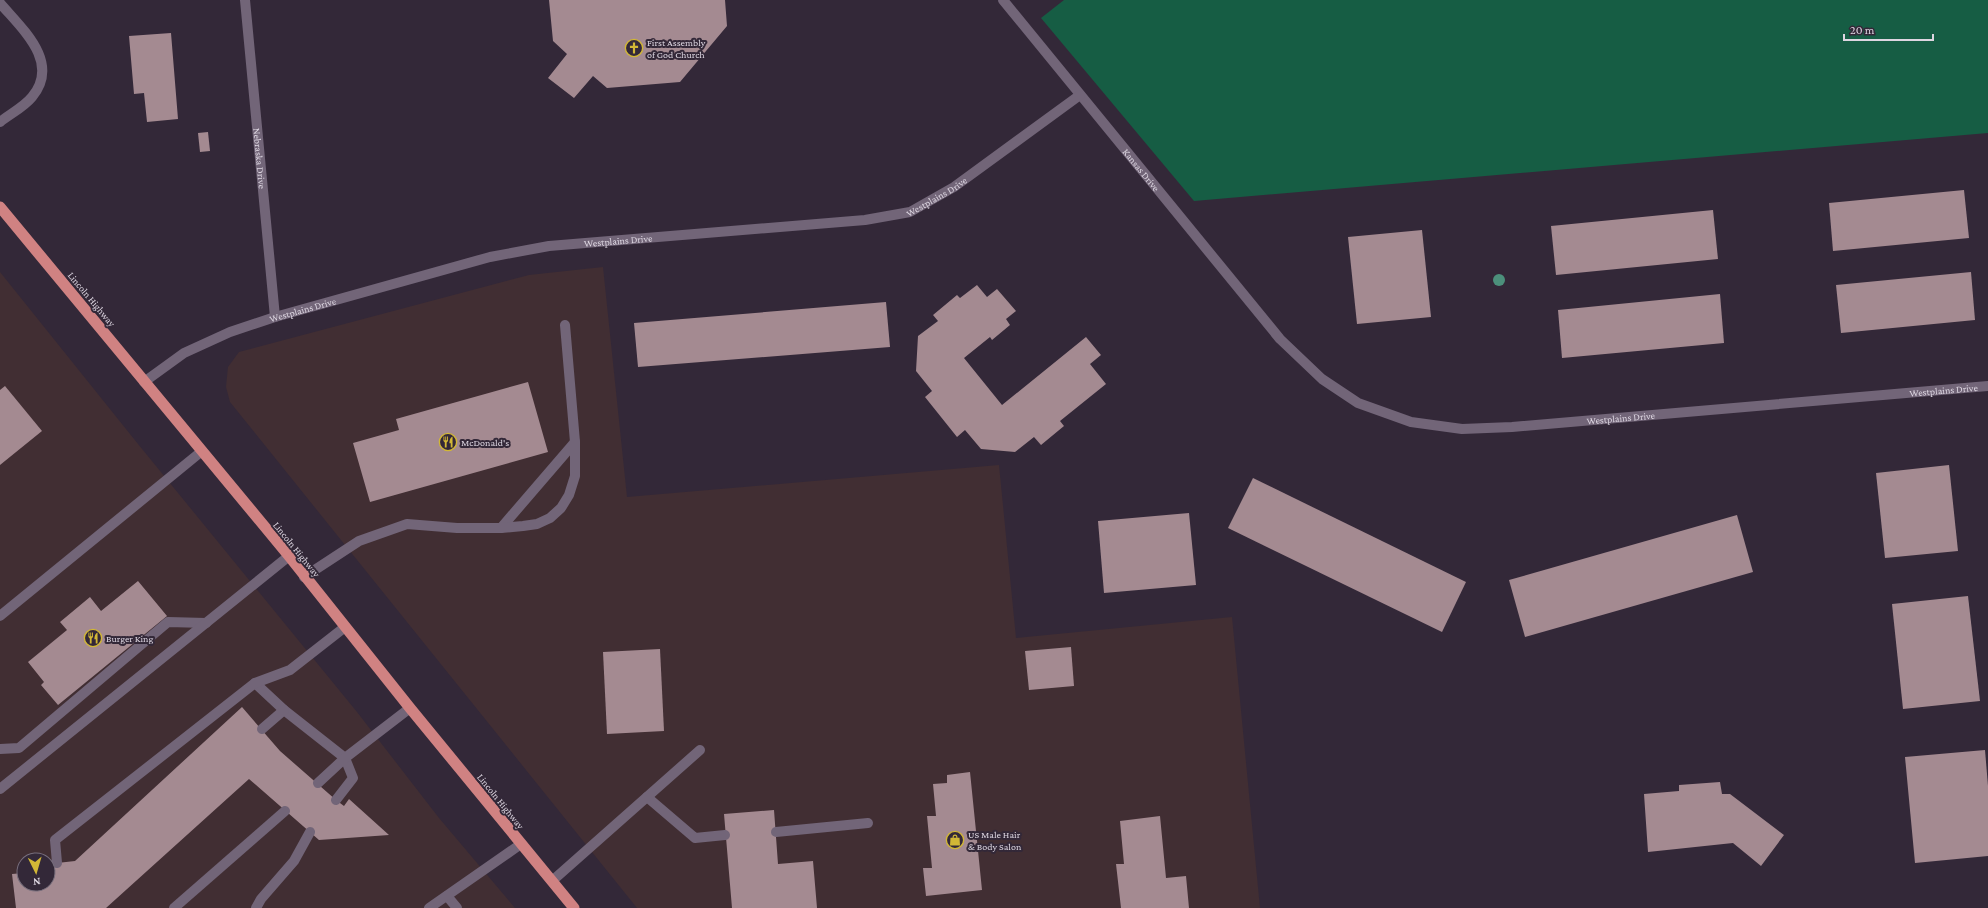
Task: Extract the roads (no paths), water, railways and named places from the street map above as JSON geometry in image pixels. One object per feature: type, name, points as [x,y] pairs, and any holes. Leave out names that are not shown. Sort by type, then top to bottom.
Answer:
[{"type":"highway","name":"Lincoln Highway","points":[[0,207],[289,556],[304,577],[410,708],[574,908]]},
{"type":"street","name":"Nebraska Drive","points":[[245,0],[275,317]]},
{"type":"street","name":"Kansas Drive","points":[[1003,0],[1280,339]]},
{"type":"street","points":[[0,2],[38,49],[43,76],[31,99],[0,122]]},
{"type":"street","name":"Westplains Drive","points":[[144,382],[184,353],[230,332],[275,317],[490,257],[549,246],[865,220],[910,212],[954,187],[1080,95]]},
{"type":"street","points":[[304,577],[359,541],[407,524],[457,528],[501,528],[537,524],[550,518],[561,508],[570,494],[575,476],[575,442],[565,325]]},
{"type":"street","name":"Westplains Drive","points":[[1280,339],[1322,378],[1358,403],[1411,422],[1462,429],[1512,427],[1988,386]]},
{"type":"street","points":[[501,528],[575,442]]},
{"type":"street","points":[[0,616],[202,451]]},
{"type":"street","points":[[0,789],[289,556]]},
{"type":"street","points":[[0,748],[19,748],[168,622],[206,623]]},
{"type":"street","points":[[57,863],[55,840],[255,683],[290,670],[345,627]]},
{"type":"street","points":[[255,683],[284,710],[345,758],[354,778],[336,800]]},
{"type":"street","points":[[318,783],[345,758],[410,708]]},
{"type":"street","points":[[262,729],[284,710]]},
{"type":"street","points":[[552,882],[700,750]]},
{"type":"street","points":[[647,797],[695,838],[726,835]]},
{"type":"street","points":[[174,908],[285,811]]},
{"type":"street","points":[[776,832],[868,823]]},
{"type":"street","points":[[256,908],[294,861],[310,832]]},
{"type":"street","points":[[429,908],[521,844]]},
{"type":"street","points":[[447,896],[457,908]]},
{"type":"place","name":"First Assembly of God Church","points":[[634,48]]},
{"type":"place","name":"McDonald's","points":[[448,442]]},
{"type":"place","name":"Burger King","points":[[93,638]]},
{"type":"place","name":"US Male Hair & Body Salon","points":[[955,840]]}]
